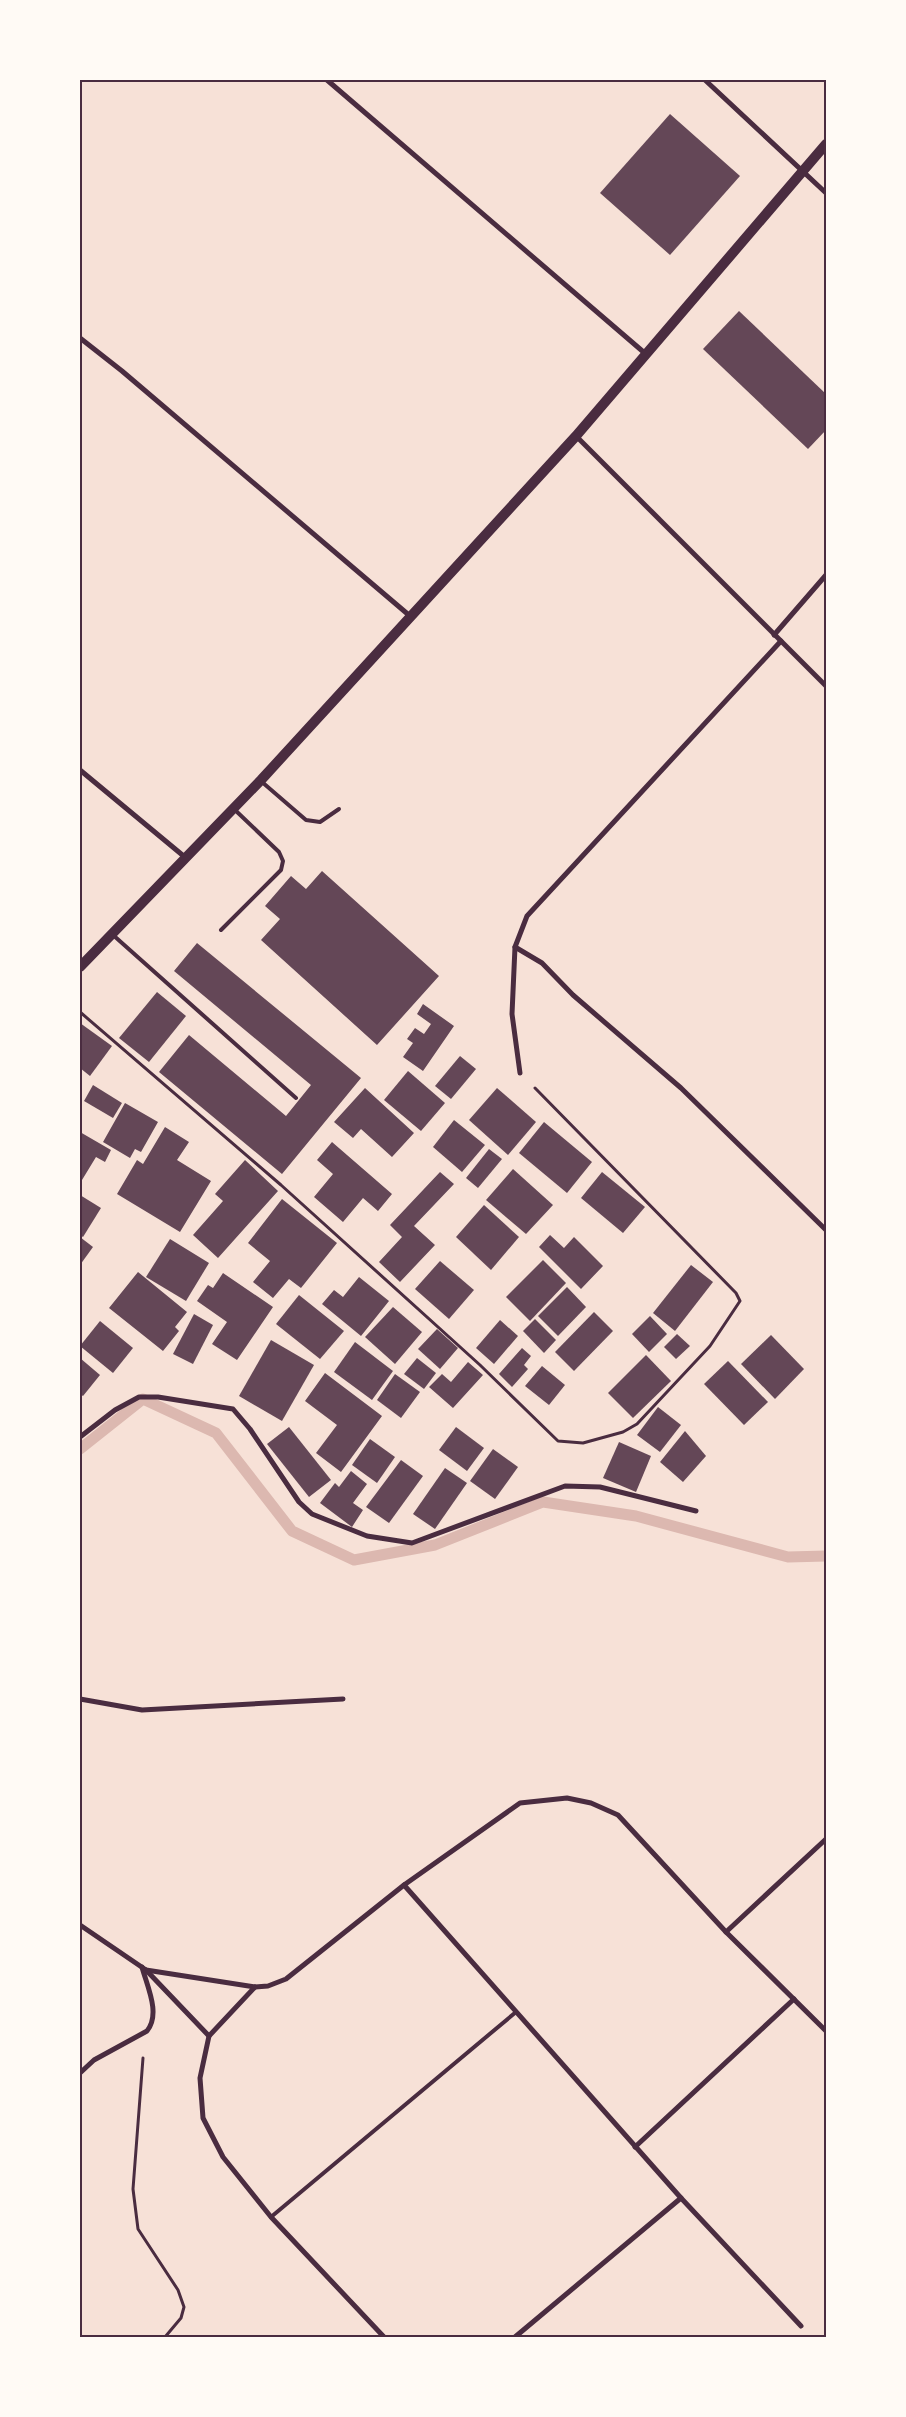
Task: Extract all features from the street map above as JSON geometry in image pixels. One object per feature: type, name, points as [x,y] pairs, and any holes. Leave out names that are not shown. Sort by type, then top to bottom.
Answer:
[{"type":"main road","points":[[80,967],[233,809],[576,436],[826,144]]},
{"type":"street","points":[[326,80],[647,355]]},
{"type":"street","points":[[705,80],[826,193]]},
{"type":"street","points":[[80,338],[129,377],[410,616]]},
{"type":"street","points":[[576,436],[826,686]]},
{"type":"street","points":[[774,635],[826,575]]},
{"type":"street","points":[[520,1073],[512,1014],[515,947],[527,916],[781,642]]},
{"type":"street","points":[[80,770],[186,858]]},
{"type":"street","points":[[515,947],[542,963],[574,995],[674,1082],[826,1230]]},
{"type":"street","points":[[80,1437],[115,1410],[139,1397],[158,1397],[233,1409],[250,1428],[299,1502],[312,1514],[367,1536],[402,1542],[412,1543],[565,1486],[600,1487],[696,1511]]},
{"type":"street","points":[[80,1699],[142,1710],[343,1699]]},
{"type":"street","points":[[144,1968],[255,1987],[268,1986],[286,1979],[404,1885],[520,1803],[567,1798],[592,1803],[618,1815],[726,1932],[826,2031]]},
{"type":"street","points":[[726,1932],[826,1839]]},
{"type":"street","points":[[404,1885],[635,2147],[801,2326]]},
{"type":"street","points":[[80,1925],[144,1968],[209,2036]]},
{"type":"street","points":[[80,2073],[94,2060],[147,2030],[154,2015],[144,1968]]},
{"type":"street","points":[[255,1987],[209,2036],[200,2078],[203,2118],[223,2157],[271,2217],[384,2337]]},
{"type":"street","points":[[635,2147],[794,1999]]},
{"type":"street","points":[[515,2337],[681,2198]]},
{"type":"lane","points":[[260,780],[306,820],[320,822],[339,809]]},
{"type":"lane","points":[[221,930],[281,870],[283,861],[279,852],[233,809]]},
{"type":"lane","points":[[112,934],[296,1098]]},
{"type":"lane","points":[[271,2217],[516,2012]]},
{"type":"path","points":[[80,1012],[282,1185],[480,1365],[558,1441],[583,1443],[623,1432],[636,1424],[710,1346],[740,1301],[736,1293],[520,1073]]},
{"type":"path","points":[[147,2030],[140,2083],[133,2189],[138,2229],[178,2290],[184,2307],[181,2318],[166,2337]]},
{"type":"building","points":[[670,114],[740,176],[670,255],[600,193]]},
{"type":"building","points":[[739,311],[826,394],[826,430],[808,449],[703,349]]},
{"type":"building","points":[[322,871],[439,976],[377,1045],[261,940],[280,919],[265,906],[291,876],[306,889]]},
{"type":"building","points":[[197,943],[361,1078],[282,1174],[159,1072],[189,1035],[286,1116],[311,1085],[174,971]]},
{"type":"building","points":[[157,992],[186,1016],[149,1062],[119,1038]]},
{"type":"building","points":[[423,1004],[454,1026],[423,1071],[403,1057],[413,1043],[407,1039],[415,1028],[424,1034],[431,1024],[417,1014]]},
{"type":"building","points":[[80,1023],[112,1046],[90,1076],[80,1068]]},
{"type":"building","points":[[460,1056],[476,1069],[451,1099],[435,1086]]},
{"type":"building","points":[[408,1071],[445,1103],[421,1131],[384,1100]]},
{"type":"building","points":[[93,1085],[122,1103],[113,1118],[84,1101]]},
{"type":"building","points":[[365,1088],[414,1133],[392,1157],[361,1129],[353,1138],[334,1122]]},
{"type":"building","points":[[497,1088],[536,1122],[508,1155],[469,1120]]},
{"type":"building","points":[[125,1103],[158,1122],[141,1152],[135,1149],[130,1158],[103,1142]]},
{"type":"building","points":[[454,1120],[485,1145],[462,1172],[433,1147]]},
{"type":"building","points":[[544,1122],[592,1162],[567,1193],[519,1153]]},
{"type":"building","points":[[165,1127],[189,1142],[177,1160],[211,1181],[180,1232],[117,1194],[137,1160],[143,1164]]},
{"type":"building","points":[[80,1132],[111,1150],[105,1162],[96,1157],[82,1180],[80,1179]]},
{"type":"building","points":[[332,1142],[392,1194],[378,1211],[363,1198],[343,1222],[314,1197],[333,1174],[317,1160]]},
{"type":"building","points":[[489,1149],[502,1159],[478,1188],[466,1178]]},
{"type":"building","points":[[245,1160],[278,1191],[218,1258],[193,1235],[223,1201],[215,1194]]},
{"type":"building","points":[[513,1169],[553,1205],[526,1234],[486,1200]]},
{"type":"building","points":[[440,1172],[454,1184],[414,1226],[435,1245],[400,1282],[379,1262],[402,1237],[390,1225]]},
{"type":"building","points":[[602,1172],[645,1207],[623,1233],[581,1198]]},
{"type":"building","points":[[80,1195],[101,1208],[83,1237],[80,1235]]},
{"type":"building","points":[[282,1199],[337,1243],[301,1288],[289,1279],[273,1298],[253,1282],[270,1261],[248,1243]]},
{"type":"building","points":[[484,1205],[519,1237],[491,1270],[456,1237]]},
{"type":"building","points":[[550,1235],[564,1248],[574,1237],[603,1266],[581,1289],[539,1247]]},
{"type":"building","points":[[80,1237],[93,1247],[80,1265]]},
{"type":"building","points":[[170,1239],[209,1263],[186,1301],[146,1277]]},
{"type":"building","points":[[543,1260],[566,1283],[530,1321],[506,1297]]},
{"type":"building","points":[[440,1261],[474,1290],[449,1319],[415,1289]]},
{"type":"building","points":[[691,1265],[713,1282],[675,1331],[653,1313]]},
{"type":"building","points":[[138,1272],[187,1312],[175,1327],[179,1331],[163,1351],[109,1308]]},
{"type":"building","points":[[223,1273],[273,1307],[237,1360],[212,1344],[227,1322],[197,1301],[208,1285],[213,1288]]},
{"type":"building","points":[[359,1277],[389,1301],[361,1336],[322,1304],[334,1290],[343,1297]]},
{"type":"building","points":[[567,1287],[586,1307],[558,1336],[538,1316]]},
{"type":"building","points":[[299,1295],[344,1331],[320,1359],[276,1324]]},
{"type":"building","points":[[393,1307],[422,1332],[395,1364],[365,1337]]},
{"type":"building","points":[[594,1312],[613,1331],[574,1371],[555,1352]]},
{"type":"building","points":[[194,1314],[213,1325],[193,1364],[173,1354]]},
{"type":"building","points":[[650,1316],[667,1334],[649,1352],[632,1334]]},
{"type":"building","points":[[535,1319],[556,1340],[544,1353],[523,1331]]},
{"type":"building","points":[[500,1320],[518,1336],[494,1364],[476,1348]]},
{"type":"building","points":[[100,1321],[133,1348],[113,1373],[80,1346]]},
{"type":"building","points":[[437,1329],[458,1348],[440,1369],[418,1349]]},
{"type":"building","points":[[677,1334],[690,1346],[676,1359],[664,1347]]},
{"type":"building","points":[[771,1335],[804,1369],[775,1399],[741,1364]]},
{"type":"building","points":[[271,1340],[314,1365],[282,1421],[239,1396]]},
{"type":"building","points":[[355,1342],[393,1371],[372,1400],[334,1372]]},
{"type":"building","points":[[522,1348],[531,1356],[524,1365],[528,1369],[512,1387],[499,1374]]},
{"type":"building","points":[[646,1355],[671,1381],[633,1418],[608,1393]]},
{"type":"building","points":[[80,1358],[100,1375],[83,1396],[80,1394]]},
{"type":"building","points":[[417,1358],[436,1373],[424,1389],[404,1374]]},
{"type":"building","points":[[728,1361],[768,1402],[744,1425],[704,1384]]},
{"type":"building","points":[[468,1362],[483,1375],[453,1408],[429,1387],[442,1374],[451,1382]]},
{"type":"building","points":[[542,1366],[565,1385],[549,1405],[525,1386]]},
{"type":"building","points":[[325,1373],[382,1416],[341,1472],[316,1453],[337,1425],[305,1401]]},
{"type":"building","points":[[395,1374],[420,1392],[401,1418],[377,1400]]},
{"type":"building","points":[[658,1407],[681,1425],[660,1452],[637,1435]]},
{"type":"building","points":[[289,1427],[331,1480],[309,1497],[267,1444]]},
{"type":"building","points":[[456,1427],[484,1448],[467,1471],[439,1450]]},
{"type":"building","points":[[685,1431],[706,1456],[683,1482],[660,1462]]},
{"type":"building","points":[[370,1439],[395,1457],[377,1483],[352,1465]]},
{"type":"building","points":[[619,1442],[651,1456],[636,1492],[603,1478]]},
{"type":"building","points":[[493,1449],[518,1467],[495,1499],[470,1481]]},
{"type":"building","points":[[401,1460],[423,1476],[389,1523],[366,1507]]},
{"type":"building","points":[[445,1468],[467,1483],[435,1529],[413,1514]]},
{"type":"building","points":[[351,1471],[367,1484],[353,1503],[363,1510],[352,1527],[320,1503],[335,1483],[339,1487]]},
{"type":"waterway","points":[[80,1449],[143,1399],[216,1433],[292,1531],[354,1560],[435,1545],[543,1502],[636,1516],[788,1557],[826,1556]]}]
